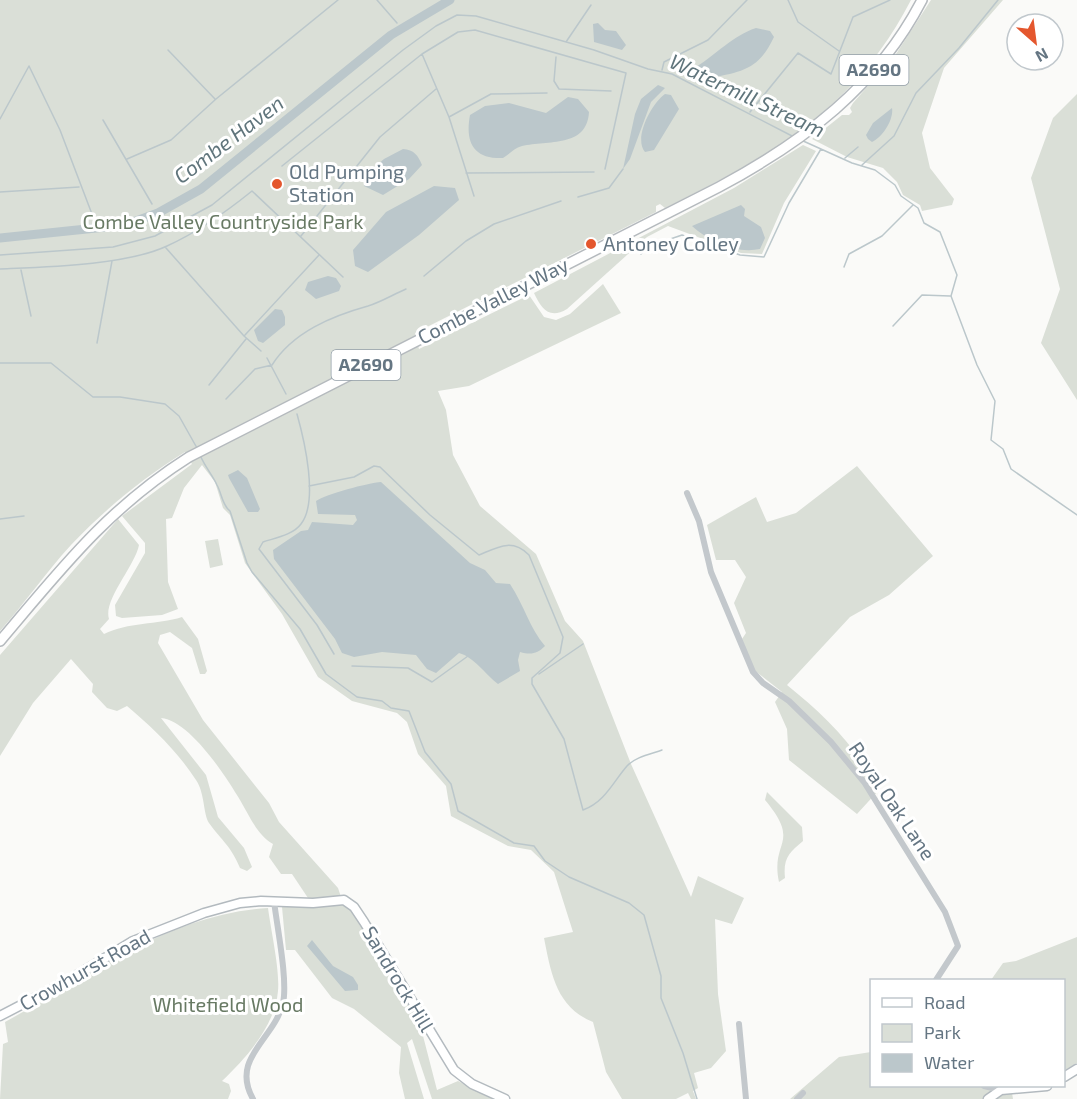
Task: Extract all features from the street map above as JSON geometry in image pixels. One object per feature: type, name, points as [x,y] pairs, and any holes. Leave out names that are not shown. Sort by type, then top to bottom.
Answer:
[{"type":"main road","name":"Combe Valley Way","points":[[0,641],[58,570],[109,517],[149,483],[211,445],[719,187],[792,145],[814,129],[857,90],[885,58],[922,0]]},
{"type":"street","name":"Royal Oak Lane","points":[[687,493],[699,521],[711,572],[753,672],[763,683],[789,700],[831,742],[857,774],[945,912],[958,946],[937,979]]},
{"type":"street","name":"Sandrock Hill","points":[[274,901],[344,900],[354,907],[454,1070],[472,1084],[505,1099]]},
{"type":"street","name":"Crowhurst Road","points":[[0,1016],[67,981],[113,951],[156,930],[223,907],[274,901]]},
{"type":"street","points":[[252,1099],[246,1087],[245,1072],[283,1004],[274,901]]},
{"type":"street","points":[[739,1024],[746,1099]]},
{"type":"street","points":[[988,1087],[1001,1090],[1036,1087]]},
{"type":"street","points":[[987,1099],[1001,1090]]},
{"type":"street","points":[[797,1099],[803,1093]]},
{"type":"green space","name":"Combe Valley Countryside Park","points":[[0,0],[911,0],[864,71],[836,100],[775,148],[741,169],[665,208],[660,204],[656,206],[656,212],[415,333],[419,349],[529,295],[544,317],[556,320],[570,314],[603,284],[621,313],[469,386],[438,391],[446,410],[453,455],[480,506],[536,554],[565,621],[583,641],[631,764],[691,897],[698,876],[744,898],[732,924],[715,919],[718,994],[726,1051],[711,1068],[694,1073],[698,1088],[693,1091],[696,1099],[691,1099],[688,1093],[676,1099],[622,1099],[606,1072],[593,1022],[581,1016],[563,998],[549,964],[544,938],[573,932],[554,872],[531,850],[508,846],[451,816],[446,786],[418,754],[407,722],[397,713],[352,701],[318,677],[282,614],[245,563],[230,515],[223,508],[215,482],[202,465],[184,488],[172,518],[166,519],[168,582],[178,609],[162,615],[122,618],[116,616],[115,605],[145,553],[145,543],[122,516],[192,464],[185,452],[154,472],[84,532],[62,555],[0,631]]},
{"type":"green space","points":[[931,0],[1003,0],[944,68],[922,133],[930,168],[954,199],[952,205],[922,211],[920,205],[903,195],[897,182],[883,168],[847,157],[812,139],[842,115],[849,115],[852,112],[850,108],[853,103],[896,54]]},
{"type":"green space","points":[[1077,94],[1077,400],[1041,343],[1060,289],[1031,178],[1053,118]]},
{"type":"green space","points":[[803,145],[816,151],[784,203],[762,254],[741,253],[668,226],[647,237],[561,312],[546,311],[534,293],[734,188]]},
{"type":"green space","points":[[857,466],[933,556],[889,595],[850,617],[787,685],[839,733],[870,775],[878,791],[857,814],[789,760],[787,729],[775,702],[782,692],[754,670],[742,639],[746,633],[734,603],[746,577],[735,560],[716,560],[707,525],[756,497],[767,522],[796,513]]},
{"type":"green space","points":[[118,519],[139,545],[111,602],[108,611],[109,619],[100,629],[104,634],[123,627],[182,617],[198,639],[207,671],[205,674],[200,674],[192,648],[170,632],[160,635],[158,643],[203,720],[269,803],[279,822],[338,888],[341,897],[310,901],[292,874],[281,874],[269,857],[273,844],[258,830],[206,751],[183,729],[172,721],[161,718],[206,775],[218,817],[244,848],[252,867],[247,871],[240,868],[230,849],[209,823],[199,785],[173,750],[127,706],[117,711],[107,708],[92,692],[93,684],[71,659],[33,703],[0,756],[0,655]]},
{"type":"green space","points":[[218,539],[223,565],[210,568],[205,541]]},
{"type":"green space","points":[[767,792],[802,827],[803,841],[788,856],[785,878],[779,882],[777,868],[783,842],[782,825],[765,800]]},
{"type":"green space","points":[[343,904],[354,912],[424,1026],[422,1032],[437,1090],[458,1081],[493,1099],[432,1099],[412,1039],[407,1043],[424,1099],[405,1099],[399,1073],[401,1047],[354,1009],[332,998],[295,950],[286,950],[282,907]]},
{"type":"green space","name":"Whitefield Wood","points":[[268,908],[278,972],[276,1004],[258,1040],[222,1081],[229,1084],[231,1091],[228,1099],[0,1099],[3,1044],[8,1042],[5,1022],[99,967],[163,935],[197,922],[232,913]]},
{"type":"green space","points":[[1077,937],[1077,1063],[1065,1070],[1065,979],[992,979],[1003,963],[1016,961]]},
{"type":"green space","points":[[870,1052],[870,1087],[1026,1087],[1012,1093],[1013,1099],[790,1099],[839,1057]]},
{"type":"water","points":[[598,23],[605,30],[616,31],[626,45],[622,50],[594,42],[593,24]]},
{"type":"water","points":[[756,28],[770,31],[774,37],[762,57],[755,63],[739,71],[707,79],[699,74],[696,67],[732,40]]},
{"type":"water","points":[[658,85],[665,88],[651,102],[630,159],[623,169],[635,114],[641,99]]},
{"type":"water","points":[[665,94],[671,95],[679,109],[654,150],[645,152],[641,138],[646,121],[655,105]]},
{"type":"water","points":[[568,97],[578,99],[589,112],[587,124],[574,137],[522,146],[503,158],[484,156],[473,147],[470,141],[470,115],[485,106],[509,103],[546,113]]},
{"type":"water","points":[[892,108],[887,127],[872,142],[866,135],[873,123]]},
{"type":"water","points":[[403,149],[415,154],[422,165],[409,179],[383,195],[364,186],[364,176],[384,159]]},
{"type":"water","points":[[434,186],[455,188],[459,200],[419,235],[368,272],[355,266],[353,250],[386,212]]},
{"type":"water","points":[[741,205],[745,209],[744,216],[761,227],[765,238],[760,249],[742,250],[715,242],[692,226]]},
{"type":"water","points":[[328,276],[336,278],[341,286],[339,291],[316,299],[305,290],[308,282]]},
{"type":"water","points":[[275,309],[282,310],[285,325],[263,343],[258,341],[254,330]]},
{"type":"water","points":[[238,470],[247,478],[260,509],[258,512],[248,512],[229,478],[228,475]]},
{"type":"water","points":[[381,482],[470,563],[485,570],[496,583],[510,584],[535,632],[545,646],[534,653],[520,652],[518,660],[520,671],[498,684],[475,662],[459,653],[436,673],[427,669],[416,655],[382,652],[354,657],[342,653],[335,639],[274,559],[273,550],[301,531],[308,530],[312,522],[353,525],[357,520],[355,515],[318,514],[316,501],[347,489]]},
{"type":"water","points":[[312,940],[333,966],[353,977],[358,990],[345,991],[307,946]]},
{"type":"waterway","points":[[127,159],[171,140],[216,99],[338,0]]},
{"type":"waterway","points":[[377,0],[397,23]]},
{"type":"waterway","name":"Combe Haven","points":[[0,238],[125,225],[158,213],[201,189],[391,35],[450,0]]},
{"type":"waterway","points":[[662,70],[664,62],[708,40],[747,0]]},
{"type":"waterway","points":[[788,0],[798,22],[839,51]]},
{"type":"waterway","points":[[750,112],[798,53],[831,74],[853,17],[890,0]]},
{"type":"waterway","points":[[862,165],[894,136],[916,93],[959,48],[998,0]]},
{"type":"waterway","points":[[566,42],[591,5]]},
{"type":"waterway","name":"Watermill Stream","points":[[0,255],[113,247],[155,236],[212,205],[403,50],[436,26],[457,15],[476,16],[594,50],[648,69],[672,74],[794,137]]},
{"type":"waterway","points":[[282,166],[422,54],[458,32],[475,30],[626,73],[605,169]]},
{"type":"waterway","points":[[168,50],[215,99]]},
{"type":"waterway","points":[[422,54],[449,117],[474,196]]},
{"type":"waterway","points":[[556,57],[554,81],[559,89],[611,91]]},
{"type":"waterway","points":[[0,119],[29,66],[60,130],[95,222]]},
{"type":"waterway","points":[[301,236],[380,137],[436,89]]},
{"type":"waterway","points":[[449,117],[491,94],[547,93]]},
{"type":"waterway","points":[[103,120],[152,204]]},
{"type":"waterway","name":"Watermill Stream","points":[[801,140],[852,163],[875,170],[895,185],[901,196],[918,208],[924,223],[940,232],[957,275],[951,296],[977,365],[995,401],[991,440],[1003,449],[1011,469],[1077,515]]},
{"type":"waterway","points":[[845,158],[858,147]]},
{"type":"waterway","points":[[641,254],[653,245],[682,235],[740,255],[764,257],[789,203],[821,149]]},
{"type":"waterway","points":[[578,197],[609,188],[623,169]]},
{"type":"waterway","points":[[466,173],[594,172]]},
{"type":"waterway","points":[[0,192],[79,187]]},
{"type":"waterway","points":[[0,269],[86,264],[150,252],[167,246],[201,228],[252,191],[343,277]]},
{"type":"waterway","points":[[424,276],[466,241],[494,224],[561,201]]},
{"type":"waterway","points":[[844,267],[849,254],[882,236],[913,205]]},
{"type":"waterway","points":[[166,248],[244,336],[261,351]]},
{"type":"waterway","points":[[245,335],[319,255]]},
{"type":"waterway","points":[[97,343],[112,261]]},
{"type":"waterway","points":[[21,270],[31,316]]},
{"type":"waterway","points":[[226,399],[255,369],[272,365],[281,353],[302,334],[327,320],[378,302],[406,289]]},
{"type":"waterway","points":[[893,326],[922,295],[950,296]]},
{"type":"waterway","points":[[209,385],[246,339]]},
{"type":"waterway","points":[[267,358],[286,394]]},
{"type":"waterway","points":[[0,363],[51,363],[93,397],[120,397],[165,404],[179,416],[197,448]]},
{"type":"waterway","points":[[297,414],[308,470],[309,501],[306,514],[298,528],[283,536],[263,542],[259,549],[317,625],[334,654]]},
{"type":"waterway","points":[[200,455],[219,488],[225,506],[230,511],[252,572],[300,629],[326,674],[357,697],[382,701],[391,708],[409,711],[425,752],[451,784],[458,811],[514,843],[534,846],[545,861],[569,877],[629,903],[644,915],[661,976],[661,998],[683,1053],[697,1099]]},
{"type":"waterway","points":[[309,486],[354,477],[374,466],[380,467],[430,515],[479,555],[511,545],[529,555],[563,637],[560,653],[532,678],[532,684],[564,739],[583,810],[603,797],[630,763],[662,750]]},
{"type":"waterway","points":[[0,519],[24,516]]},
{"type":"waterway","points":[[539,674],[583,644]]},
{"type":"waterway","points":[[352,666],[408,668],[432,682],[468,656]]},
{"type":"place","name":"Old Pumping Station","points":[[277,184]]},
{"type":"place","name":"Antoney Colley","points":[[591,244]]}]
